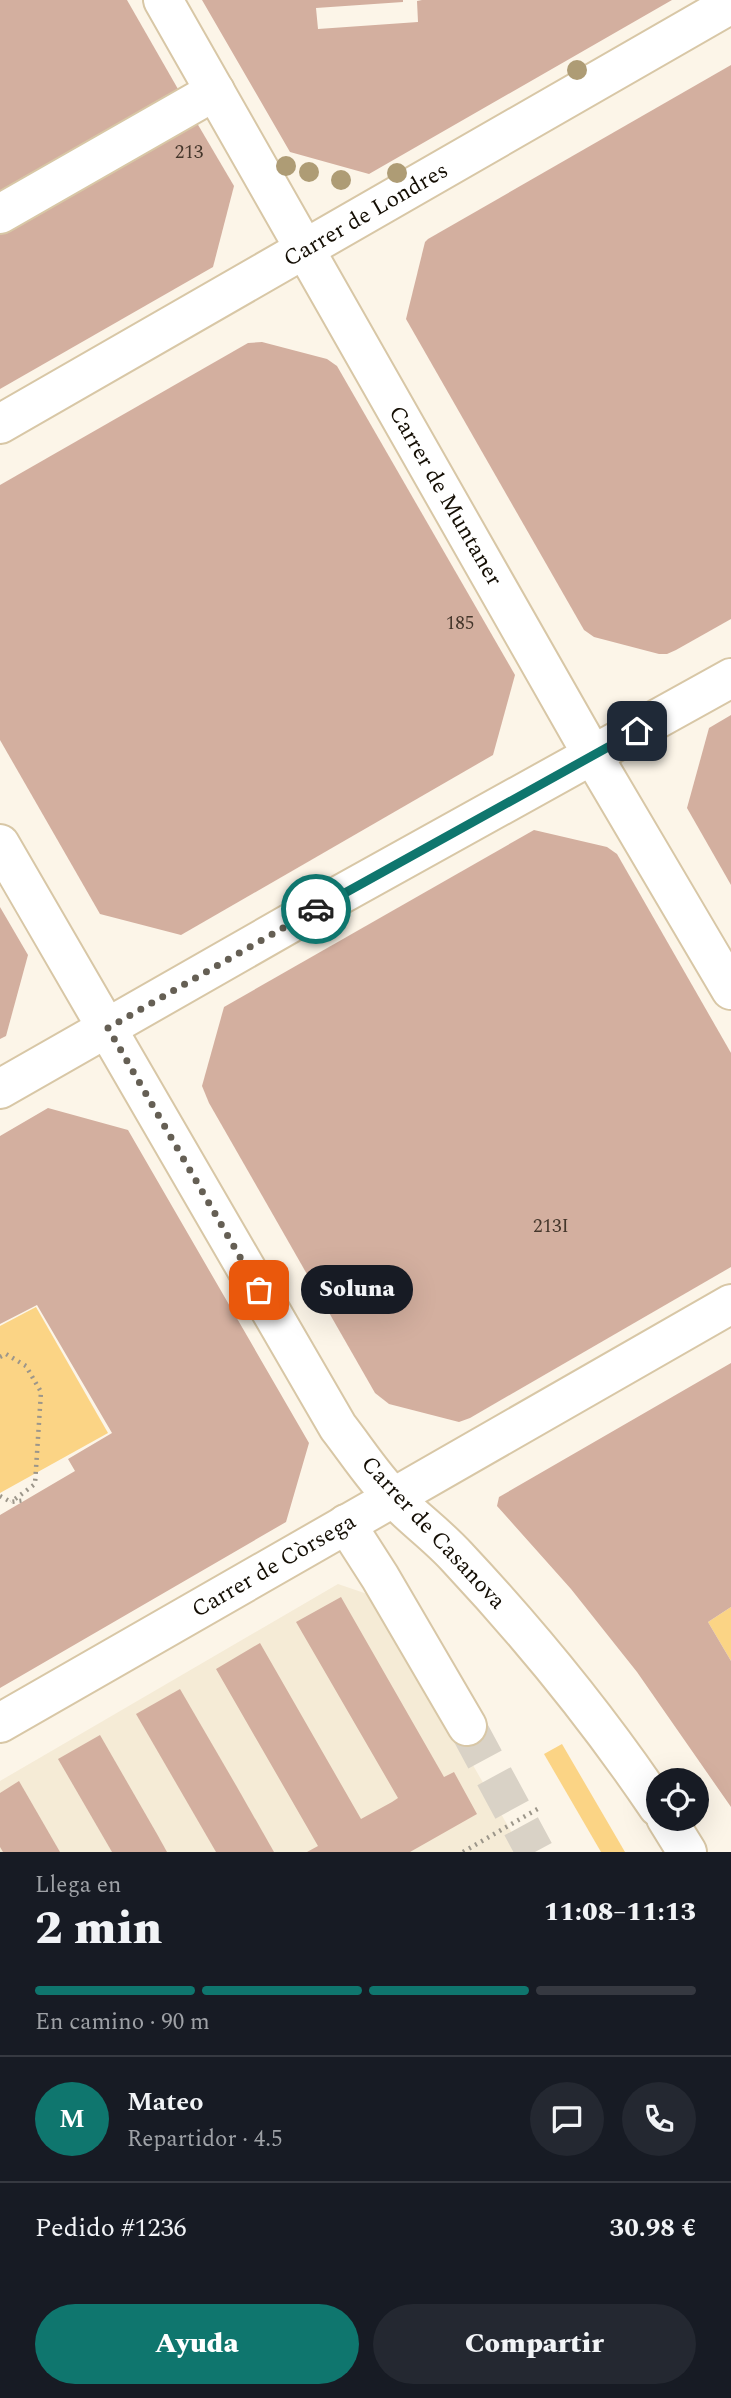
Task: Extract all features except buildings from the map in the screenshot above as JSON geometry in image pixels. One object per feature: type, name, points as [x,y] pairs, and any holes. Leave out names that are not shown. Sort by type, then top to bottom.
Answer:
[{"type":"street","name":"Carrer de Muntaner","points":[[163,0],[593,755],[731,990]]},
{"type":"street","name":"Carrer de Londres","points":[[0,424],[731,4]]},
{"type":"street","points":[[0,214],[215,91]]},
{"type":"street","points":[[0,1089],[338,896],[731,678]]},
{"type":"street","name":"Carrer de Casanova","points":[[0,844],[338,1427],[393,1498],[456,1555],[552,1664],[625,1757],[646,1789]]},
{"type":"street","name":"Carrer de Còrsega","points":[[0,1723],[731,1304]]},
{"type":"street","points":[[346,1524],[467,1726]]},
{"type":"street","points":[[674,1831],[687,1852]]},
{"type":"path","points":[[0,1357],[6,1354],[26,1366],[41,1392],[35,1484],[11,1502]]},
{"type":"path","points":[[0,1496],[11,1502],[26,1500]]},
{"type":"path","points":[[463,1852],[541,1807]]},
{"type":"shaded area","points":[[36,1307],[108,1433],[0,1493],[0,1326]]},
{"type":"shaded area","points":[[338,1584],[376,1597],[523,1852],[0,1852],[0,1781]]},
{"type":"shaded area","points":[[731,1607],[731,1661],[708,1622]]},
{"type":"shaded area","points":[[562,1744],[625,1852],[601,1852],[544,1754]]},
{"type":"tunnel","points":[[467,1726],[535,1852]]},
{"type":"way so far","points":[[259,1290],[108,1028],[316,909]]},
{"type":"place","name":"Soluna","points":[[259,1290]]},
{"type":"route","points":[[316,909],[637,731]]}]
